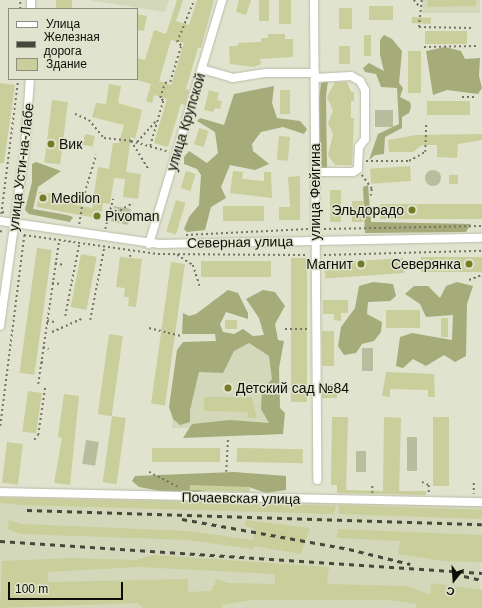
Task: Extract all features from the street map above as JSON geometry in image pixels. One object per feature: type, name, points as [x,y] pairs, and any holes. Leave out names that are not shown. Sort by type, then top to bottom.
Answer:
[{"type":"street","name":"улица Крупской","points":[[150,244],[222,0]]},
{"type":"street","name":"улица Фейгина","points":[[314,0],[317,480]]},
{"type":"street","points":[[202,69],[233,78],[266,73],[314,76],[351,76],[360,81],[365,90],[365,139],[359,147],[357,170],[315,172]]},
{"type":"street","name":"улица Усти-на-Лабе","points":[[0,326],[25,148],[30,80]]},
{"type":"street","name":"Северная улица","points":[[0,215],[14,223],[150,244],[482,238]]},
{"type":"street","name":"Почаевская улица","points":[[0,492],[478,502]]},
{"type":"path","points":[[150,146],[158,118],[165,83],[170,82],[181,46],[177,42],[194,0]]},
{"type":"path","points":[[414,0],[419,6]]},
{"type":"path","points":[[422,0],[419,6],[419,26],[472,28]]},
{"type":"path","points":[[424,47],[476,46]]},
{"type":"path","points":[[7,213],[0,215],[18,80]]},
{"type":"path","points":[[462,97],[475,97]]},
{"type":"path","points":[[75,114],[89,120],[104,138],[131,141],[176,154]]},
{"type":"path","points":[[136,143],[158,118]]},
{"type":"path","points":[[358,161],[409,161],[425,152],[426,123]]},
{"type":"path","points":[[131,141],[149,170]]},
{"type":"path","points":[[79,225],[83,198],[96,155]]},
{"type":"path","points":[[357,170],[372,189],[371,196]]},
{"type":"path","points":[[79,192],[83,198]]},
{"type":"path","points":[[106,229],[107,218],[113,199]]},
{"type":"path","points":[[107,218],[133,203]]},
{"type":"path","points":[[72,224],[86,226]]},
{"type":"path","points":[[183,235],[315,229],[482,226]]},
{"type":"path","points":[[99,228],[113,230]]},
{"type":"path","points":[[0,426],[24,232]]},
{"type":"path","points":[[24,235],[130,252],[176,254],[315,255],[482,251]]},
{"type":"path","points":[[38,384],[58,240]]},
{"type":"path","points":[[65,316],[79,244]]},
{"type":"path","points":[[90,320],[104,248]]},
{"type":"path","points":[[130,252],[130,257]]},
{"type":"path","points":[[176,254],[193,265],[200,286]]},
{"type":"path","points":[[55,263],[64,265]]},
{"type":"path","points":[[469,280],[482,275]]},
{"type":"path","points":[[52,283],[61,284]]},
{"type":"path","points":[[52,332],[81,319]]},
{"type":"path","points":[[47,321],[55,322]]},
{"type":"path","points":[[149,328],[182,336]]},
{"type":"path","points":[[285,329],[315,329]]},
{"type":"path","points":[[43,347],[49,348]]},
{"type":"path","points":[[41,362],[45,363]]},
{"type":"path","points":[[34,440],[38,435],[45,387]]},
{"type":"path","points":[[226,472],[228,438]]},
{"type":"path","points":[[149,472],[182,490]]},
{"type":"path","points":[[422,482],[429,486],[429,501]]},
{"type":"path","points":[[474,483],[478,502]]},
{"type":"shaded area","points":[[88,0],[169,0],[165,12]]},
{"type":"shaded area","points":[[422,0],[480,0],[480,13],[422,13]]},
{"type":"shaded area","points":[[375,110],[393,110],[393,127],[375,127]]},
{"type":"shaded area","points":[[433,170],[439,172],[441,178],[439,184],[433,186],[427,184],[425,178],[427,172]]},
{"type":"shaded area","points":[[114,206],[131,209],[128,225],[111,222]]},
{"type":"shaded area","name":"Детский сад №84","points":[[278,340],[280,428],[172,428],[183,342]]},
{"type":"shaded area","points":[[362,348],[373,348],[373,371],[362,371]]},
{"type":"shaded area","points":[[407,437],[417,437],[417,471],[407,471]]},
{"type":"shaded area","points":[[86,440],[99,442],[95,466],[82,464]]},
{"type":"shaded area","points":[[356,451],[366,451],[366,472],[356,472]]},
{"type":"shaded area","points":[[0,494],[482,502],[480,608],[0,608]]},
{"type":"green space","points":[[384,35],[392,39],[402,51],[399,83],[403,88],[400,97],[410,102],[411,107],[409,113],[402,117],[402,128],[385,137],[384,154],[375,155],[369,160],[378,134],[399,124],[397,88],[381,87],[376,74],[365,72],[363,68],[369,63],[384,71],[380,55],[380,40]]},
{"type":"green space","points":[[445,47],[461,51],[465,59],[480,58],[479,76],[482,88],[478,94],[447,90],[433,95],[426,51]]},
{"type":"green space","points":[[328,81],[326,96],[327,169],[322,168],[320,159],[319,100],[321,83]]},
{"type":"green space","points":[[274,86],[272,103],[277,118],[300,121],[307,129],[304,134],[283,127],[261,132],[252,144],[253,151],[269,164],[255,170],[230,165],[221,187],[226,198],[211,207],[205,230],[187,232],[184,229],[189,217],[199,205],[201,175],[197,169],[184,164],[184,157],[189,151],[207,163],[218,153],[215,132],[197,121],[200,118],[224,125],[234,94]]},
{"type":"green space","points":[[36,162],[61,171],[38,187],[33,209],[73,217],[70,222],[29,214],[25,210],[32,182],[32,164]]},
{"type":"green space","points":[[368,185],[371,222],[471,224],[466,232],[365,233],[363,187]]},
{"type":"green space","points":[[373,282],[393,284],[396,296],[390,301],[368,302],[367,314],[382,322],[381,332],[374,341],[362,344],[356,353],[344,355],[338,346],[341,327],[355,308],[359,286]]},
{"type":"green space","points":[[457,282],[473,286],[467,304],[466,356],[455,362],[444,355],[426,366],[413,359],[403,368],[396,366],[400,337],[412,333],[452,340],[453,315],[426,317],[420,304],[405,294],[414,286],[428,286],[440,298],[446,286]]},
{"type":"green space","points":[[228,290],[238,293],[248,313],[248,319],[226,312],[220,324],[223,332],[234,334],[243,329],[253,336],[264,335],[259,318],[246,299],[263,290],[275,292],[285,306],[275,324],[278,340],[284,341],[279,368],[280,408],[285,413],[283,434],[183,438],[192,424],[230,420],[269,423],[261,409],[262,390],[272,379],[269,356],[249,343],[234,351],[223,373],[199,372],[190,410],[190,422],[180,425],[173,419],[169,407],[177,350],[183,342],[216,341],[215,334],[182,334],[183,313],[189,316],[196,314]]},
{"type":"green space","points":[[234,472],[286,476],[286,490],[266,493],[249,487],[216,488],[198,492],[166,492],[139,487],[132,481],[135,476]]},
{"type":"building","points":[[56,0],[72,0],[72,8],[56,8]]},
{"type":"building","points":[[177,0],[183,0],[176,21],[189,25],[197,0],[214,0],[201,48],[198,48],[186,89],[189,90],[185,105],[181,104],[168,147],[154,143],[167,99],[154,95],[152,103],[146,101],[151,84],[137,80],[138,58],[145,60],[154,30],[166,34]],"holes":[[[171,40],[184,43],[171,85],[159,81]]]},
{"type":"building","points":[[239,0],[251,0],[246,15],[236,12]]},
{"type":"building","points":[[259,0],[269,0],[269,21],[259,21]]},
{"type":"building","points":[[279,0],[291,0],[291,24],[279,24]]},
{"type":"building","points":[[427,0],[476,0],[476,6],[428,7]]},
{"type":"building","points":[[369,6],[393,6],[393,20],[369,20]]},
{"type":"building","points":[[339,8],[352,8],[352,29],[339,29]]},
{"type":"building","points":[[138,14],[147,16],[144,31],[138,30]]},
{"type":"building","points":[[412,17],[431,18],[431,24],[412,23]]},
{"type":"building","points":[[425,31],[467,31],[467,44],[425,44]]},
{"type":"building","points":[[268,34],[285,34],[285,39],[293,39],[293,57],[260,59],[261,64],[254,67],[230,64],[229,46],[238,46],[238,43],[261,42],[261,38],[268,38]]},
{"type":"building","points":[[364,35],[371,35],[371,56],[364,56]]},
{"type":"building","points":[[339,46],[350,46],[350,64],[339,64]]},
{"type":"building","points":[[408,51],[421,51],[421,93],[408,93]]},
{"type":"building","points":[[335,82],[347,82],[351,92],[354,92],[354,101],[351,101],[351,118],[354,118],[352,165],[335,165],[328,155],[333,134],[328,123],[333,111],[327,97]]},
{"type":"building","points":[[0,83],[15,85],[4,163],[0,163]]},
{"type":"building","points":[[109,84],[121,86],[118,103],[142,110],[135,139],[131,137],[126,172],[141,174],[138,199],[123,197],[125,179],[114,178],[110,204],[103,203],[101,219],[37,207],[39,192],[78,198],[77,205],[92,208],[98,167],[109,169],[113,143],[119,143],[124,125],[92,117],[96,103],[106,104]]},
{"type":"building","points":[[209,90],[219,93],[217,100],[222,101],[220,109],[215,108],[213,112],[204,110]]},
{"type":"building","points":[[280,90],[290,90],[290,114],[280,114]]},
{"type":"building","points":[[52,100],[68,102],[60,164],[44,163]]},
{"type":"building","points":[[427,101],[470,101],[470,115],[427,115]]},
{"type":"building","points":[[199,128],[209,131],[204,147],[194,144]]},
{"type":"building","points":[[85,134],[95,136],[93,147],[83,145]]},
{"type":"building","points":[[482,134],[482,140],[458,144],[457,158],[437,157],[437,145],[422,145],[413,152],[389,152],[388,140],[416,135]]},
{"type":"building","points":[[279,136],[290,137],[288,161],[277,160]]},
{"type":"building","points":[[410,166],[411,181],[371,184],[370,169]]},
{"type":"building","points":[[186,171],[196,174],[190,191],[181,188]]},
{"type":"building","points":[[233,171],[243,172],[242,179],[264,181],[264,172],[271,172],[272,198],[230,193]]},
{"type":"building","points":[[449,175],[458,175],[458,184],[449,184]]},
{"type":"building","points":[[300,176],[300,220],[279,220],[279,207],[290,207],[288,177]]},
{"type":"building","points":[[330,190],[341,190],[341,222],[330,222]]},
{"type":"building","points":[[176,200],[186,203],[176,234],[166,232]]},
{"type":"building","points":[[352,201],[363,201],[363,222],[352,222]]},
{"type":"building","points":[[380,204],[482,204],[482,219],[380,219]]},
{"type":"building","points":[[223,206],[264,206],[264,221],[223,221]]},
{"type":"building","points":[[37,248],[52,250],[34,375],[19,373]]},
{"type":"building","points":[[81,254],[97,257],[86,310],[71,307]]},
{"type":"building","points":[[120,257],[142,259],[136,307],[128,306],[129,297],[124,297],[125,288],[116,287]]},
{"type":"building","points":[[421,257],[482,257],[482,272],[421,272]]},
{"type":"building","points":[[291,258],[307,258],[307,402],[291,402]]},
{"type":"building","points":[[403,258],[404,273],[325,278],[324,264]]},
{"type":"building","points":[[201,261],[271,261],[271,277],[201,277]]},
{"type":"building","points":[[171,262],[185,264],[165,406],[151,404]]},
{"type":"building","points":[[323,300],[348,300],[348,313],[341,313],[341,321],[334,320],[334,314],[323,314]]},
{"type":"building","points":[[386,310],[420,310],[420,328],[386,328]]},
{"type":"building","points":[[441,318],[448,318],[448,337],[441,337]]},
{"type":"building","points":[[225,320],[237,320],[237,329],[225,329]]},
{"type":"building","points":[[322,331],[334,331],[334,366],[322,366]]},
{"type":"building","points":[[109,334],[123,336],[112,416],[98,414]]},
{"type":"building","points":[[386,372],[434,374],[435,397],[428,397],[428,390],[390,389],[390,397],[382,396]]},
{"type":"building","points":[[322,384],[337,384],[337,398],[322,398]]},
{"type":"building","points":[[28,391],[42,393],[36,434],[22,432]]},
{"type":"building","points":[[64,394],[79,396],[70,485],[54,483],[62,438],[58,437]]},
{"type":"building","points":[[204,397],[252,397],[257,418],[248,418],[248,412],[204,411]]},
{"type":"building","points":[[112,416],[126,418],[117,484],[103,482]]},
{"type":"building","points":[[332,417],[348,417],[346,490],[383,491],[384,417],[401,418],[399,491],[426,491],[426,495],[337,493],[337,485],[331,485]]},
{"type":"building","points":[[433,417],[449,417],[449,486],[433,486]]},
{"type":"building","points":[[7,442],[23,444],[18,485],[2,483]]},
{"type":"building","points":[[152,448],[220,448],[220,462],[152,462]]},
{"type":"building","points":[[237,448],[303,449],[303,463],[237,462]]},
{"type":"building","points":[[190,485],[250,487],[250,492],[190,490]]},
{"type":"building","points":[[0,498],[336,506],[333,514],[20,505],[0,503]]},
{"type":"building","points":[[339,505],[482,510],[482,519],[339,514]]},
{"type":"building","points":[[9,520],[22,524],[188,531],[253,540],[255,529],[245,526],[246,520],[310,528],[301,554],[254,546],[253,549],[187,540],[21,534],[7,529]]},
{"type":"building","points":[[338,529],[482,535],[482,562],[444,561],[398,554],[400,541],[337,538]]},
{"type":"building","points":[[154,555],[329,567],[327,584],[407,586],[430,595],[431,583],[482,590],[482,608],[416,608],[416,604],[388,600],[252,600],[221,605],[222,608],[143,608],[138,603],[0,608],[2,561],[71,558],[136,560]],"holes":[[[138,567],[275,574],[275,584],[228,583],[217,579],[211,591],[188,592],[188,579],[48,582],[48,572]]]},
{"type":"railway","points":[[27,510],[482,524]]},
{"type":"railway","points":[[182,519],[349,549],[410,564]]},
{"type":"railway","points":[[0,541],[482,573]]},
{"type":"railway","points":[[464,576],[482,580]]},
{"type":"place","name":"Вик","points":[[51,144]]},
{"type":"place","name":"Medilon","points":[[43,198]]},
{"type":"place","name":"Эльдорадо","points":[[412,210]]},
{"type":"place","name":"Pivoman","points":[[97,216]]},
{"type":"place","name":"Магнит","points":[[361,264]]},
{"type":"place","name":"Северянка","points":[[469,264]]},
{"type":"place","name":"Детский сад №84","points":[[228,388]]}]
